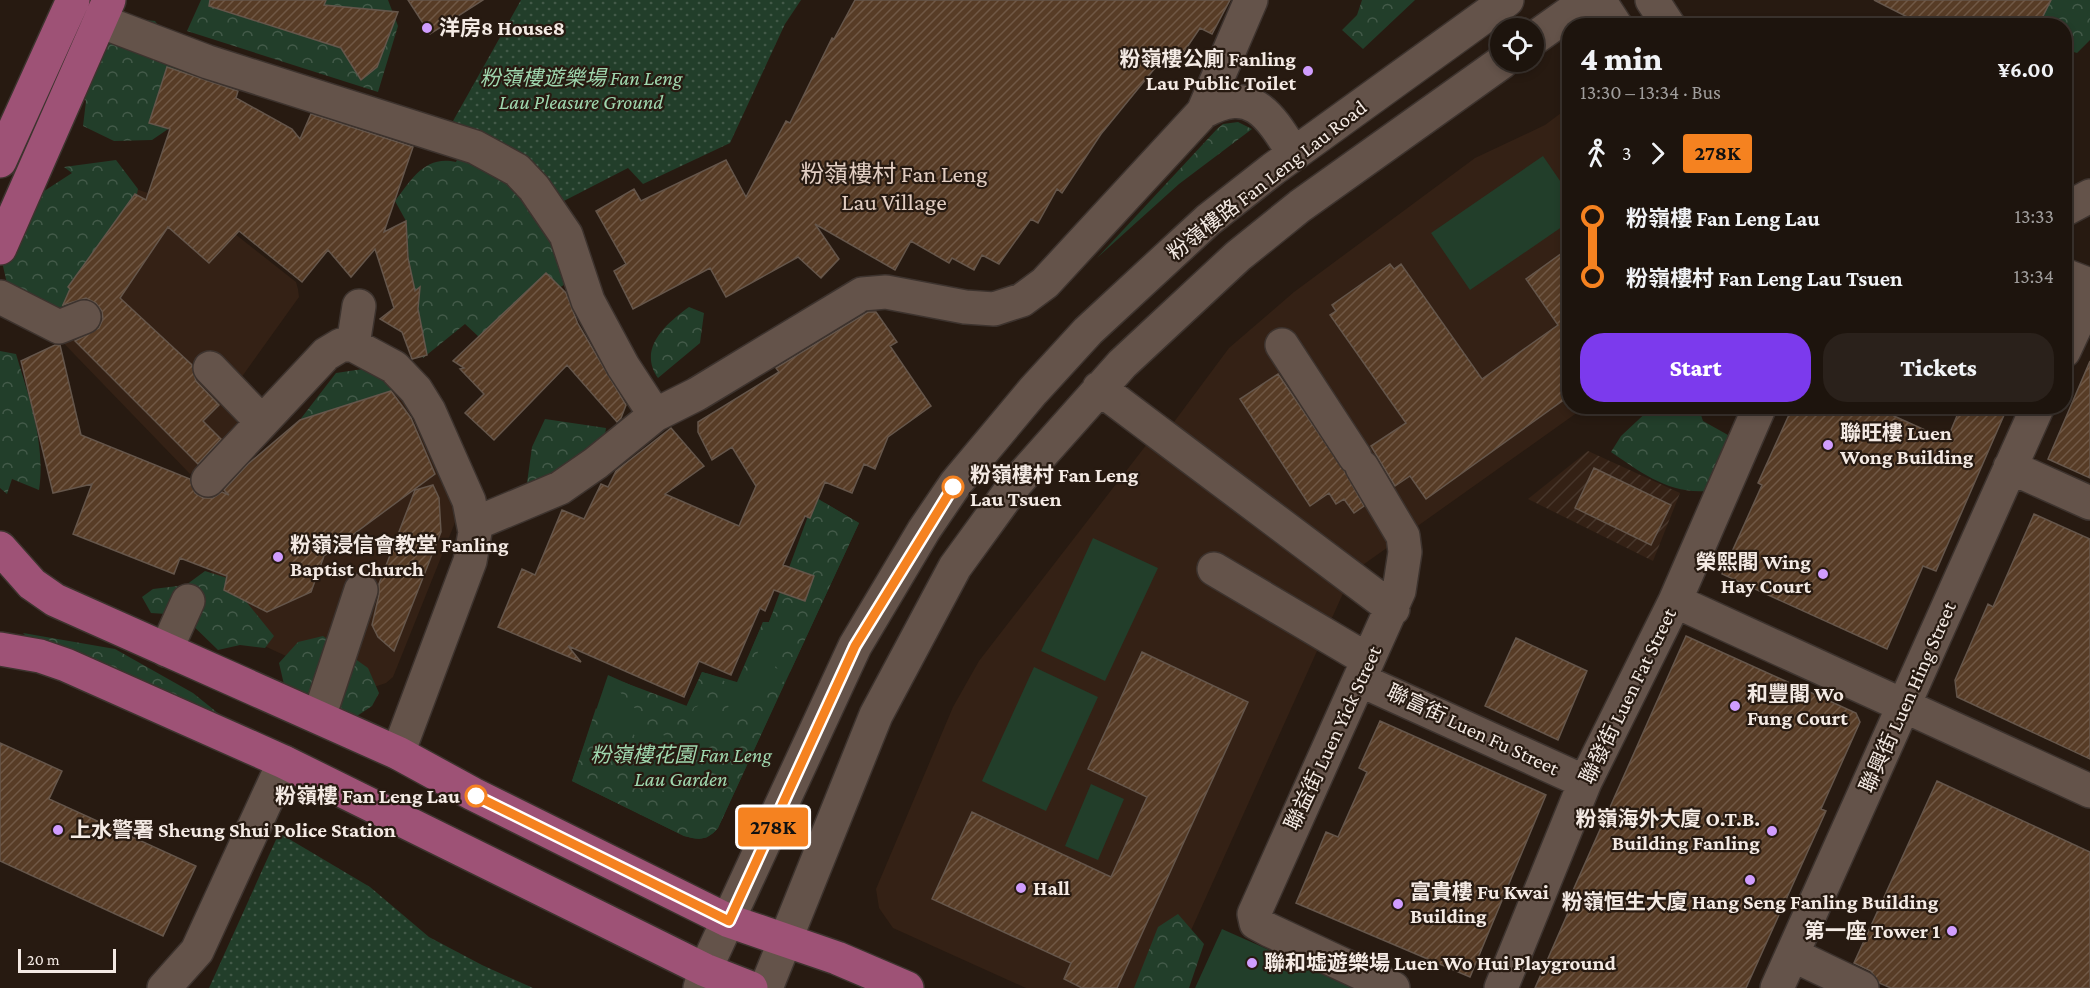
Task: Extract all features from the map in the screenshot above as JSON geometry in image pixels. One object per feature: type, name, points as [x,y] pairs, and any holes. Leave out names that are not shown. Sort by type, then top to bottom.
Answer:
[{"type":"main road","points":[[0,160],[73,0]]},
{"type":"main road","points":[[0,248],[104,11]]},
{"type":"main road","points":[[0,548],[32,584],[55,600],[398,753],[473,794],[729,921],[837,958],[907,988]]},
{"type":"main road","points":[[0,650],[40,656],[66,665],[284,762],[703,979],[751,988]]},
{"type":"street","points":[[474,524],[560,488],[596,463],[655,415],[697,394],[862,294],[898,294],[979,309],[994,309],[1022,300],[1045,283],[1203,112],[1251,0]]},
{"type":"street","name":"粉嶺樓路 Fan Leng Lau Road","points":[[703,979],[855,646],[924,530],[956,483],[1033,391],[1088,331],[1208,220],[1294,154],[1507,0]]},
{"type":"street","points":[[1563,18],[1588,0]]},
{"type":"street","points":[[1599,0],[1611,18]]},
{"type":"street","points":[[1652,0],[1664,18]]},
{"type":"street","points":[[104,11],[208,62],[475,147],[517,170],[534,188],[566,235],[588,301],[623,366],[655,415]]},
{"type":"street","points":[[1544,31],[1562,18]]},
{"type":"street","name":"粉嶺樓路 Fan Leng Lau Road","points":[[766,988],[876,715],[955,567],[1016,483],[1099,388],[1179,309],[1238,256],[1300,207],[1490,71]]},
{"type":"street","points":[[1203,112],[1226,102],[1252,105],[1272,119],[1294,154]]},
{"type":"street","points":[[2072,206],[2090,196]]},
{"type":"street","points":[[2072,277],[2090,285]]},
{"type":"street","points":[[2072,334],[2090,295]]},
{"type":"street","points":[[0,297],[59,327],[84,316]]},
{"type":"street","points":[[353,345],[359,306]]},
{"type":"street","points":[[208,480],[326,354],[341,345],[353,345],[394,367],[416,390],[429,411],[469,501],[475,532],[470,561],[398,753]]},
{"type":"street","name":"聯益街 Luen Yick Street","points":[[1282,345],[1358,462],[1402,536],[1405,552],[1403,571],[1393,609],[1256,904],[1254,914],[1256,923],[1269,930],[1393,988]]},
{"type":"street","points":[[210,368],[262,422]]},
{"type":"street","points":[[1099,388],[1393,609]]},
{"type":"street","name":"聯發街 Luen Fat Street","points":[[1501,988],[1585,782],[1675,601],[1757,414]]},
{"type":"street","name":"聯興街 Luen Hing Street","points":[[1777,988],[2034,414]]},
{"type":"street","points":[[2010,467],[2090,503]]},
{"type":"street","name":"聯富街 Luen Fu Street","points":[[1214,569],[1364,670],[1585,782]]},
{"type":"street","points":[[319,717],[361,590]]},
{"type":"street","points":[[166,650],[188,601]]},
{"type":"street","points":[[1675,601],[2090,791]]},
{"type":"street","points":[[164,988],[197,951],[284,762]]},
{"type":"street","points":[[1792,955],[1862,988]]},
{"type":"shaded area","points":[[1562,112],[1562,414],[1575,414],[1360,567],[1171,426],[1229,348],[1294,292],[1475,158],[1545,125]]},
{"type":"shaded area","points":[[96,175],[211,215],[296,282],[299,297],[241,378],[258,406],[224,446],[190,474],[48,327]]},
{"type":"shaded area","points":[[397,389],[451,496],[456,520],[393,677],[386,683],[362,691],[197,615],[230,515],[213,498],[299,421]]},
{"type":"shaded area","points":[[1147,444],[1345,589],[1165,988],[1026,988],[893,928],[879,908],[876,889],[953,707],[979,661]]},
{"type":"shaded area","points":[[1588,451],[1680,493],[1653,561],[1528,499]]},
{"type":"green space","points":[[201,0],[388,0],[398,26],[378,92],[187,31]]},
{"type":"green space","name":"粉嶺樓遊樂場 Fan Leng Lau Pleasure Ground","points":[[521,0],[801,0],[785,24],[730,143],[643,184],[628,168],[558,204],[509,147],[453,121]]},
{"type":"green space","points":[[1362,0],[1415,0],[1363,49],[1342,30],[1357,15]]},
{"type":"green space","points":[[2051,0],[2090,0],[2090,40],[2077,53],[2072,51],[2072,18],[2041,18]]},
{"type":"green space","points":[[137,19],[155,21],[194,74],[179,100],[174,125],[152,140],[114,141],[83,126],[86,101],[66,75]]},
{"type":"green space","points":[[1238,122],[1252,129],[1179,184],[1097,258],[1217,129],[1223,124]]},
{"type":"green space","points":[[461,150],[518,177],[572,280],[479,337],[465,324],[423,358],[415,339],[419,309],[409,263],[406,221],[395,201],[420,171],[436,162],[456,162]]},
{"type":"green space","points":[[1543,156],[1562,184],[1562,227],[1470,290],[1431,233]]},
{"type":"green space","points":[[116,160],[138,189],[133,213],[93,280],[77,316],[58,311],[8,288],[0,253],[38,195],[72,173],[64,167]]},
{"type":"green space","points":[[689,307],[704,313],[700,343],[658,378],[652,367],[651,356],[657,337]]},
{"type":"green space","points":[[0,351],[16,354],[31,404],[40,456],[39,490],[12,479],[7,494],[0,488]]},
{"type":"green space","points":[[363,369],[380,376],[397,389],[299,421],[336,373]]},
{"type":"green space","points":[[1645,414],[1701,414],[1703,421],[1728,435],[1722,463],[1709,481],[1706,491],[1680,489],[1644,474],[1611,452],[1621,436]]},
{"type":"green space","points":[[545,419],[606,428],[604,442],[554,480],[527,483],[532,447]]},
{"type":"green space","name":"粉嶺樓花園 Fan Leng Lau Garden","points":[[815,497],[859,523],[718,828],[702,838],[684,836],[572,781],[608,675],[685,709],[702,672],[737,682],[763,622],[769,622]]},
{"type":"green space","points":[[825,503],[859,523],[790,672],[775,668],[781,649],[779,638],[769,635],[761,645],[745,682],[738,682],[763,622],[769,622],[812,520]]},
{"type":"green space","points":[[1093,538],[1158,568],[1105,681],[1041,651]]},
{"type":"green space","points":[[205,571],[227,578],[274,636],[265,648],[240,645],[218,650],[182,615],[151,613],[142,597],[153,589],[186,585]]},
{"type":"green space","points":[[23,633],[115,649],[193,693],[224,718],[54,667]]},
{"type":"green space","points":[[323,636],[368,668],[379,693],[372,706],[348,722],[286,693],[279,663],[298,642]]},
{"type":"green space","points":[[1034,667],[1098,697],[1046,811],[982,781]]},
{"type":"green space","points":[[702,672],[724,680],[733,693],[734,700],[722,714],[713,713],[702,704],[694,708],[690,724],[712,736],[727,733],[748,699],[769,679],[785,682],[718,828],[714,832],[702,838],[684,836],[572,781],[596,708],[613,731],[630,729],[635,736],[645,777],[668,794],[694,786],[690,760],[684,747],[675,739],[647,730],[642,716],[618,690],[623,682],[687,706]]},
{"type":"green space","points":[[1091,784],[1124,799],[1098,860],[1065,846]]},
{"type":"green space","points":[[279,833],[370,887],[429,937],[482,965],[533,988],[209,988]]},
{"type":"green space","points":[[1178,914],[1204,944],[1189,988],[1134,988],[1158,927]]},
{"type":"green space","name":"聯和墟遊樂場 Luen Wo Hui Playground","points":[[1222,929],[1354,988],[1195,988]]},
{"type":"building","points":[[210,0],[326,0],[324,5],[398,12],[377,67],[361,80],[341,48],[209,6]]},
{"type":"building","name":"洋房8 House8","points":[[408,0],[483,0],[430,34]]},
{"type":"building","points":[[855,0],[1230,0],[1212,34],[1200,28],[1175,65],[1164,57],[1101,134],[1062,193],[1057,189],[1038,223],[1031,219],[999,264],[982,255],[974,270],[952,258],[949,263],[911,241],[895,270],[815,224],[839,259],[821,278],[798,257],[726,297],[710,268],[633,309],[614,271],[626,264],[596,211],[634,189],[641,201],[726,160],[746,197],[786,121],[790,123],[832,38],[834,39]]},
{"type":"building","points":[[1874,0],[2051,0],[2042,18],[1909,18]]},
{"type":"building","points":[[167,67],[238,91],[236,98],[292,129],[300,139],[311,114],[413,147],[384,232],[406,221],[408,258],[415,291],[420,287],[418,309],[427,355],[412,359],[402,332],[380,319],[394,308],[375,249],[351,277],[328,250],[302,282],[239,231],[209,263],[168,227],[120,298],[192,365],[196,381],[219,405],[203,421],[221,439],[198,464],[75,341],[99,328],[103,319],[102,311],[96,303],[86,298],[63,305],[70,289],[68,287],[135,194],[146,200],[170,129],[149,123]]},
{"type":"building","points":[[1562,253],[1562,401],[1426,499],[1410,476],[1395,486],[1371,446],[1406,423],[1330,315],[1336,311],[1332,305],[1390,264],[1394,269],[1401,264],[1482,379],[1558,325],[1526,279]]},
{"type":"building","points":[[546,273],[566,293],[578,324],[626,405],[617,422],[567,365],[494,440],[465,413],[484,394],[460,369],[464,368],[453,361]]},
{"type":"building","points":[[868,312],[876,312],[897,342],[890,346],[931,406],[888,437],[875,469],[864,464],[852,493],[825,482],[810,518],[805,516],[783,565],[814,576],[805,601],[774,590],[765,611],[760,608],[731,675],[699,661],[684,697],[568,646],[581,662],[498,627],[522,569],[535,575],[562,510],[584,519],[601,484],[608,487],[616,471],[671,428],[704,466],[665,494],[739,526],[756,486],[732,447],[712,460],[698,432],[698,422],[779,372],[776,368]]},
{"type":"building","points":[[55,345],[60,345],[81,435],[190,479],[195,493],[203,498],[213,498],[222,492],[229,495],[224,490],[248,464],[300,420],[391,391],[411,418],[435,474],[324,556],[311,592],[267,612],[224,590],[227,576],[180,558],[174,574],[73,534],[92,484],[53,493],[21,361]]},
{"type":"building","points":[[2090,361],[2090,478],[2048,459],[2067,414],[2072,414],[2072,403]]},
{"type":"building","points":[[1278,374],[1345,472],[1364,506],[1354,513],[1344,499],[1336,504],[1329,493],[1310,506],[1240,399]]},
{"type":"building","points":[[1789,414],[1895,414],[1894,416],[1947,440],[1958,414],[2005,414],[1936,571],[1923,566],[1887,649],[1722,574],[1762,485],[1758,483]]},
{"type":"building","points":[[1594,468],[1671,505],[1651,545],[1575,508]]},
{"type":"building","points":[[433,485],[439,498],[441,532],[394,651],[378,637],[372,625],[379,595],[379,584],[415,490]]},
{"type":"building","points":[[2034,514],[2090,539],[2090,759],[1957,697],[1955,680],[1988,604],[1993,607]]},
{"type":"building","points":[[1686,636],[1856,713],[1860,722],[1821,809],[1826,811],[1746,988],[1535,988],[1571,906],[1567,904]]},
{"type":"building","points":[[1516,638],[1587,671],[1558,740],[1485,706]]},
{"type":"building","points":[[1142,652],[1248,702],[1117,988],[1082,988],[1064,979],[1071,963],[932,899],[972,812],[1111,877],[1147,797],[1088,769]]},
{"type":"building","points":[[1380,721],[1546,795],[1470,977],[1296,903],[1326,832],[1338,837],[1367,772],[1359,768]]},
{"type":"building","name":"上水警署 Sheung Shui Police Station","points":[[0,743],[62,771],[49,799],[196,866],[163,936],[0,861]]},
{"type":"building","points":[[1937,781],[2090,852],[2090,988],[1891,988],[1879,983],[1871,971],[1854,963]]},
{"type":"bus line","name":"278K","points":[[476,796],[729,921],[855,646],[924,530],[953,487]]},
{"type":"place","name":"洋房8 House8","points":[[427,28]]},
{"type":"place","name":"粉嶺樓公廁 Fanling Lau Public Toilet","points":[[1308,71]]},
{"type":"place","name":"聯旺樓 Luen Wong Building","points":[[1828,445]]},
{"type":"place","name":"粉嶺樓村 Fan Leng Lau Tsuen","points":[[953,487]]},
{"type":"place","name":"粉嶺浸信會教堂 Fanling Baptist Church","points":[[278,557]]},
{"type":"place","name":"榮熙閣 Wing Hay Court","points":[[1823,574]]},
{"type":"place","name":"和豐閣 Wo Fung Court","points":[[1735,706]]},
{"type":"place","name":"粉嶺樓 Fan Leng Lau","points":[[476,796]]},
{"type":"place","name":"上水警署 Sheung Shui Police Station","points":[[58,830]]},
{"type":"place","name":"粉嶺海外大廈 O.T.B. Building Fanling","points":[[1772,831]]},
{"type":"place","name":"粉嶺恒生大廈 Hang Seng Fanling Building","points":[[1750,880]]},
{"type":"place","name":"Hall","points":[[1021,888]]},
{"type":"place","name":"富貴樓 Fu Kwai Building","points":[[1398,904]]},
{"type":"place","name":"第一座 Tower 1","points":[[1952,931]]},
{"type":"place","name":"聯和墟遊樂場 Luen Wo Hui Playground","points":[[1252,963]]},
{"type":"district","name":"粉嶺樓村 Fan Leng Lau Village","points":[[894,188]]}]
